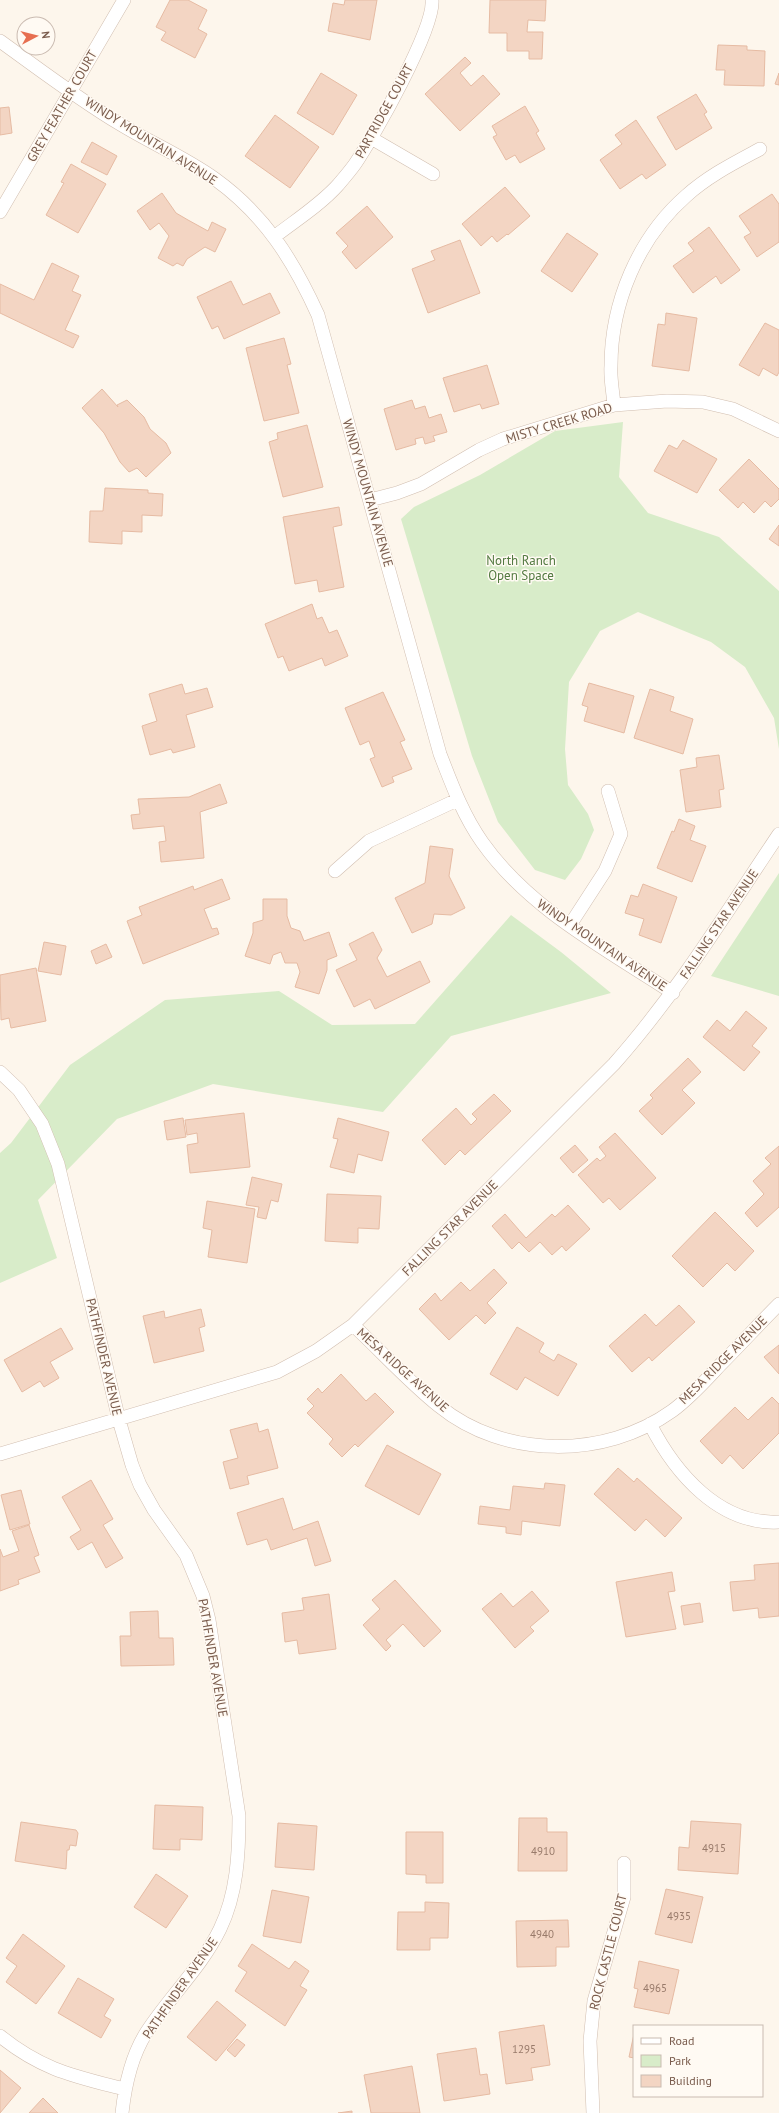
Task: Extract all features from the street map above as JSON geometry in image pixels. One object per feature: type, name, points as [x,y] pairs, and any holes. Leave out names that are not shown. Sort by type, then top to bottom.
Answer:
[{"type":"street","name":"GREY FEATHER COURT","points":[[0,212],[124,0]]},
{"type":"street","name":"PARTRIDGE COURT","points":[[274,237],[318,203],[336,186],[354,165],[371,138],[428,28],[433,6],[432,0]]},
{"type":"street","name":"WINDY MOUNTAIN AVENUE","points":[[0,40],[70,91],[119,123],[214,178],[247,206],[274,237],[300,276],[318,315],[440,754],[457,800],[482,841],[506,873],[533,898],[570,925],[673,993]]},
{"type":"street","points":[[371,138],[433,174]]},
{"type":"street","points":[[614,405],[610,366],[614,326],[623,291],[640,253],[661,222],[685,196],[718,171],[760,149]]},
{"type":"street","name":"MISTY CREEK ROAD","points":[[370,500],[397,493],[421,484],[479,450],[503,439],[614,405],[667,401],[703,402],[733,409],[779,432]]},
{"type":"street","points":[[570,925],[605,871],[620,834],[608,791]]},
{"type":"street","points":[[335,871],[369,841],[457,800]]},
{"type":"street","name":"FALLING STAR AVENUE","points":[[0,1454],[277,1372],[316,1351],[353,1325],[614,1064],[673,993],[779,834]]},
{"type":"street","name":"PATHFINDER AVENUE","points":[[0,1072],[19,1090],[42,1124],[58,1164],[119,1420],[140,1485],[154,1510],[186,1555],[203,1596],[210,1627],[239,1823],[239,1844],[234,1887],[220,1928],[205,1955],[146,2033],[133,2060],[124,2088],[122,2113]]},
{"type":"street","name":"MESA RIDGE AVENUE","points":[[353,1325],[440,1407],[467,1424],[496,1437],[530,1445],[570,1447],[609,1440],[650,1424],[671,1411],[692,1394],[779,1304]]},
{"type":"street","points":[[650,1424],[663,1449],[681,1474],[704,1495],[729,1512],[765,1522],[779,1522]]},
{"type":"street","name":"ROCK CASTLE COURT","points":[[593,2113],[590,2041],[594,2001],[624,1897],[624,1863]]},
{"type":"street","points":[[0,2036],[36,2061],[60,2072],[124,2088]]},
{"type":"green space","name":"North Ranch Open Space","points":[[623,422],[619,477],[648,513],[719,537],[779,591],[779,749],[774,718],[745,667],[711,642],[638,612],[600,631],[569,682],[565,749],[568,785],[588,814],[594,830],[581,859],[565,880],[535,870],[498,822],[472,756],[401,519],[414,507],[480,475],[555,431]]},
{"type":"green space","points":[[779,873],[779,996],[711,976]]},
{"type":"green space","points":[[511,915],[561,952],[611,993],[451,1036],[383,1112],[213,1084],[117,1119],[38,1200],[57,1258],[0,1283],[0,1153],[11,1143],[70,1065],[165,1000],[279,991],[332,1025],[415,1024]]},
{"type":"building","points":[[170,0],[188,0],[207,10],[198,29],[207,34],[195,58],[161,40],[166,32],[156,27]]},
{"type":"building","points":[[345,0],[377,0],[370,40],[328,31],[333,3],[344,5]]},
{"type":"building","points":[[490,0],[546,0],[545,21],[528,20],[527,32],[543,32],[542,59],[529,59],[529,51],[507,51],[507,33],[489,33]]},
{"type":"building","points":[[718,45],[747,46],[747,50],[765,51],[764,86],[724,85],[725,70],[716,70]]},
{"type":"building","points":[[465,57],[471,63],[460,73],[471,86],[483,75],[500,94],[460,131],[425,94]]},
{"type":"building","points":[[321,73],[357,95],[333,135],[297,113]]},
{"type":"building","points":[[779,73],[779,85],[775,84]]},
{"type":"building","points":[[696,94],[707,112],[704,114],[712,128],[676,150],[657,117]]},
{"type":"building","points":[[525,106],[539,131],[536,133],[545,149],[520,163],[515,155],[506,160],[493,137],[497,135],[492,126]]},
{"type":"building","points":[[9,107],[12,133],[0,135],[0,108]]},
{"type":"building","points":[[275,115],[319,147],[290,188],[245,156]]},
{"type":"building","points":[[636,120],[666,165],[646,179],[642,174],[620,189],[600,160],[622,144],[615,135]]},
{"type":"building","points":[[92,142],[117,156],[107,175],[81,162]]},
{"type":"building","points":[[71,164],[106,184],[78,233],[46,215],[64,183],[61,182]]},
{"type":"building","points":[[505,187],[530,216],[508,235],[507,234],[497,242],[492,236],[481,246],[462,224]]},
{"type":"building","points":[[162,193],[176,213],[188,220],[208,231],[212,222],[226,229],[215,252],[205,247],[187,259],[183,266],[177,263],[173,266],[158,258],[169,236],[159,223],[150,230],[137,211]]},
{"type":"building","points":[[772,194],[779,204],[779,242],[757,257],[744,237],[751,233],[739,216]]},
{"type":"building","points":[[367,206],[393,237],[356,269],[342,252],[348,246],[336,233]]},
{"type":"building","points":[[709,227],[740,270],[721,284],[716,276],[693,293],[673,266],[694,251],[688,243]]},
{"type":"building","points":[[567,233],[598,254],[572,292],[541,271]]},
{"type":"building","points":[[460,240],[480,293],[428,313],[412,269],[435,260],[431,251]]},
{"type":"building","points":[[52,263],[79,276],[72,291],[81,295],[65,330],[79,336],[73,348],[0,313],[0,284],[34,300]]},
{"type":"building","points":[[231,281],[243,305],[270,293],[280,313],[224,339],[218,326],[212,329],[197,297]]},
{"type":"building","points":[[666,313],[697,318],[689,371],[652,366],[658,324],[665,325]]},
{"type":"building","points":[[765,323],[779,330],[779,372],[777,376],[763,368],[759,376],[739,365]]},
{"type":"building","points":[[284,338],[291,364],[287,365],[299,413],[264,421],[246,348]]},
{"type":"building","points":[[487,365],[499,404],[482,409],[480,404],[454,412],[443,378]]},
{"type":"building","points":[[102,389],[118,407],[117,405],[127,400],[144,417],[150,429],[166,443],[171,453],[146,477],[137,468],[129,472],[120,462],[104,433],[82,408]]},
{"type":"building","points":[[412,400],[415,409],[425,406],[429,418],[441,414],[447,432],[433,436],[435,441],[425,444],[423,437],[415,439],[416,444],[396,450],[384,409]]},
{"type":"building","points":[[307,425],[323,487],[283,497],[269,442],[278,439],[277,433]]},
{"type":"building","points":[[683,440],[717,459],[697,493],[654,471],[669,445],[677,449]]},
{"type":"building","points":[[749,459],[779,489],[779,499],[771,507],[765,501],[754,513],[743,502],[738,508],[719,490]]},
{"type":"building","points":[[105,488],[148,490],[148,493],[163,494],[162,516],[142,515],[142,532],[122,531],[122,544],[89,542],[90,511],[103,511]]},
{"type":"building","points":[[339,507],[342,525],[333,527],[344,587],[319,592],[317,580],[295,584],[283,517]]},
{"type":"building","points":[[779,525],[779,546],[769,539]]},
{"type":"building","points":[[312,604],[317,619],[322,617],[329,633],[337,630],[348,656],[325,666],[322,658],[289,671],[283,656],[278,658],[265,624]]},
{"type":"building","points":[[589,683],[634,696],[624,733],[584,721],[588,707],[582,705]]},
{"type":"building","points":[[182,684],[185,694],[207,688],[213,707],[186,715],[195,747],[173,753],[171,749],[150,755],[142,726],[157,721],[149,694]]},
{"type":"building","points":[[650,689],[674,697],[670,711],[693,719],[683,754],[634,738]]},
{"type":"building","points":[[383,692],[405,740],[400,742],[412,769],[392,777],[394,782],[382,787],[370,759],[375,757],[369,741],[360,745],[345,708]]},
{"type":"building","points":[[719,755],[724,789],[719,790],[721,807],[686,812],[680,770],[697,767],[696,758]]},
{"type":"building","points":[[220,784],[227,803],[200,812],[204,858],[161,862],[159,842],[166,841],[164,826],[133,829],[131,815],[140,814],[138,799],[189,797]]},
{"type":"building","points":[[679,819],[695,826],[690,840],[706,846],[692,882],[657,868],[672,831],[674,832]]},
{"type":"building","points":[[430,846],[453,849],[449,876],[465,908],[451,915],[434,914],[432,924],[412,933],[395,898],[425,883]]},
{"type":"building","points":[[222,879],[230,899],[204,909],[212,929],[217,928],[219,934],[143,964],[127,921],[142,915],[139,907],[193,886],[194,890]]},
{"type":"building","points":[[643,884],[677,897],[661,943],[639,935],[644,919],[625,913],[631,895],[638,897]]},
{"type":"building","points":[[263,899],[287,899],[287,916],[291,928],[300,931],[304,941],[329,932],[337,956],[327,960],[327,970],[319,994],[295,987],[300,972],[297,963],[285,963],[281,952],[273,955],[270,964],[245,956],[253,933],[253,923],[263,920]]},
{"type":"building","points":[[373,932],[382,950],[377,958],[387,977],[420,961],[430,982],[375,1009],[370,999],[354,1007],[336,970],[357,960],[349,944]]},
{"type":"building","points":[[44,942],[66,946],[61,975],[38,971]]},
{"type":"building","points":[[106,944],[112,957],[96,964],[91,951]]},
{"type":"building","points":[[36,968],[46,1021],[11,1028],[9,1018],[1,1020],[0,975]]},
{"type":"building","points":[[746,1011],[767,1028],[752,1046],[760,1052],[744,1071],[703,1037],[717,1020],[730,1031]]},
{"type":"building","points":[[688,1058],[701,1072],[682,1090],[695,1103],[662,1135],[639,1111],[653,1098],[650,1095]]},
{"type":"building","points":[[494,1094],[511,1111],[465,1155],[460,1150],[445,1165],[422,1140],[456,1108],[471,1125],[477,1119],[472,1114]]},
{"type":"building","points":[[244,1113],[250,1167],[190,1173],[187,1145],[198,1143],[197,1133],[187,1135],[185,1120]]},
{"type":"building","points":[[183,1118],[186,1137],[167,1140],[164,1121]]},
{"type":"building","points":[[338,1118],[389,1132],[382,1161],[358,1154],[354,1173],[330,1167],[338,1139],[333,1138]]},
{"type":"building","points":[[615,1133],[656,1178],[620,1210],[609,1198],[603,1203],[578,1175],[597,1158],[600,1161],[606,1156],[599,1147]]},
{"type":"building","points":[[575,1145],[588,1160],[573,1173],[560,1158]]},
{"type":"building","points":[[779,1146],[779,1207],[757,1227],[745,1213],[764,1194],[753,1181],[771,1164],[765,1158]]},
{"type":"building","points":[[252,1177],[282,1184],[278,1202],[271,1200],[266,1219],[257,1217],[259,1207],[246,1205]]},
{"type":"building","points":[[327,1194],[381,1196],[379,1229],[358,1228],[358,1243],[325,1241]]},
{"type":"building","points":[[207,1201],[255,1209],[247,1263],[208,1257],[212,1230],[203,1228]]},
{"type":"building","points":[[568,1205],[590,1229],[566,1251],[562,1246],[552,1255],[540,1242],[529,1252],[519,1242],[512,1249],[492,1226],[505,1214],[526,1238],[552,1214],[555,1217]]},
{"type":"building","points":[[715,1212],[754,1251],[735,1271],[727,1263],[703,1287],[672,1256]]},
{"type":"building","points":[[494,1269],[507,1283],[487,1303],[496,1313],[485,1324],[476,1315],[449,1340],[419,1309],[435,1293],[441,1301],[461,1282],[470,1291]]},
{"type":"building","points":[[679,1305],[695,1322],[652,1361],[649,1357],[632,1372],[609,1346],[645,1314],[656,1326]]},
{"type":"building","points":[[201,1309],[205,1326],[199,1328],[204,1351],[154,1363],[143,1316],[164,1311],[165,1318]]},
{"type":"building","points":[[517,1327],[544,1343],[539,1352],[554,1361],[558,1354],[577,1364],[558,1396],[525,1377],[517,1390],[490,1374]]},
{"type":"building","points":[[61,1328],[73,1349],[50,1362],[59,1378],[44,1387],[40,1381],[22,1392],[4,1360]]},
{"type":"building","points":[[779,1345],[779,1374],[764,1357]]},
{"type":"building","points":[[341,1374],[366,1401],[375,1393],[394,1412],[358,1447],[355,1444],[342,1457],[329,1444],[333,1439],[307,1413],[314,1406],[307,1399],[318,1388],[322,1393]]},
{"type":"building","points":[[772,1397],[779,1404],[779,1433],[743,1469],[730,1455],[722,1464],[700,1441],[735,1407],[748,1420]]},
{"type":"building","points":[[257,1423],[259,1432],[268,1429],[278,1468],[247,1476],[249,1484],[230,1489],[223,1462],[238,1458],[230,1430]]},
{"type":"building","points":[[387,1445],[441,1474],[419,1515],[365,1486]]},
{"type":"building","points":[[618,1468],[634,1482],[637,1478],[682,1518],[665,1537],[646,1519],[635,1531],[594,1494]]},
{"type":"building","points":[[91,1480],[113,1519],[103,1525],[123,1558],[106,1568],[92,1542],[78,1550],[70,1537],[81,1530],[62,1497]]},
{"type":"building","points":[[545,1483],[565,1485],[560,1526],[522,1521],[521,1535],[506,1533],[506,1527],[478,1524],[480,1506],[510,1510],[513,1486],[544,1489]]},
{"type":"building","points":[[21,1490],[30,1524],[10,1530],[1,1495]]},
{"type":"building","points":[[283,1498],[293,1530],[318,1521],[331,1561],[315,1566],[307,1538],[271,1550],[267,1539],[247,1545],[237,1513]]},
{"type":"building","points":[[29,1525],[39,1555],[34,1557],[40,1572],[18,1580],[19,1584],[0,1591],[0,1549],[3,1557],[19,1551],[12,1531]]},
{"type":"building","points":[[779,1563],[779,1616],[759,1618],[758,1608],[733,1611],[730,1582],[755,1580],[754,1565]]},
{"type":"building","points":[[672,1572],[675,1591],[668,1592],[676,1629],[626,1637],[616,1582]]},
{"type":"building","points":[[395,1580],[441,1631],[424,1647],[403,1624],[386,1640],[391,1646],[386,1651],[363,1625],[380,1609],[372,1600]]},
{"type":"building","points":[[532,1591],[549,1611],[530,1627],[534,1631],[515,1648],[482,1609],[501,1593],[513,1607]]},
{"type":"building","points":[[329,1594],[336,1649],[299,1654],[297,1640],[285,1642],[282,1613],[304,1610],[302,1598]]},
{"type":"building","points":[[700,1603],[703,1622],[684,1625],[681,1606]]},
{"type":"building","points":[[158,1611],[159,1638],[173,1638],[174,1665],[121,1666],[120,1636],[131,1636],[130,1612]]},
{"type":"building","points":[[155,1805],[203,1807],[202,1840],[180,1839],[180,1850],[153,1849]]},
{"type":"building","points":[[519,1818],[547,1818],[547,1832],[567,1832],[567,1871],[518,1871]]},
{"type":"building","points":[[691,1821],[741,1824],[738,1874],[678,1870],[679,1847],[689,1848]]},
{"type":"building","points":[[21,1822],[76,1830],[78,1833],[76,1846],[70,1845],[69,1850],[67,1850],[66,1869],[15,1861]]},
{"type":"building","points":[[278,1823],[317,1826],[314,1870],[275,1867]]},
{"type":"building","points":[[406,1832],[443,1832],[443,1883],[426,1883],[426,1875],[406,1874]]},
{"type":"building","points":[[156,1874],[188,1896],[166,1928],[134,1907]]},
{"type":"building","points":[[666,1889],[703,1897],[692,1943],[655,1934]]},
{"type":"building","points":[[272,1890],[309,1897],[301,1943],[263,1936]]},
{"type":"building","points":[[425,1902],[449,1903],[448,1938],[430,1938],[430,1950],[397,1950],[398,1912],[425,1912]]},
{"type":"building","points":[[568,1920],[569,1947],[556,1947],[556,1966],[517,1967],[516,1921]]},
{"type":"building","points":[[23,1934],[65,1966],[36,2004],[6,1982],[17,1966],[6,1958]]},
{"type":"building","points":[[252,1944],[289,1969],[295,1961],[309,1971],[300,1986],[307,1990],[285,2026],[235,1991],[247,1972],[238,1966]]},
{"type":"building","points":[[639,1961],[679,1970],[669,2014],[634,2007],[638,1989],[634,1988]]},
{"type":"building","points":[[78,1978],[114,1999],[104,2016],[111,2020],[101,2038],[58,2013]]},
{"type":"building","points":[[217,2001],[246,2025],[216,2061],[187,2037]]},
{"type":"building","points":[[544,2025],[550,2065],[531,2068],[533,2080],[506,2084],[499,2032]]},
{"type":"building","points":[[237,2039],[245,2045],[235,2057],[227,2050]]},
{"type":"building","points":[[633,2039],[633,2058],[629,2057]]},
{"type":"building","points":[[476,2048],[480,2075],[487,2074],[490,2094],[444,2101],[437,2054]]},
{"type":"building","points":[[412,2066],[420,2113],[371,2113],[364,2075]]},
{"type":"building","points":[[0,2070],[21,2088],[0,2113]]},
{"type":"building","points":[[43,2098],[58,2113],[29,2113]]},
{"type":"building","points":[[352,2111],[352,2113],[338,2113]]}]
